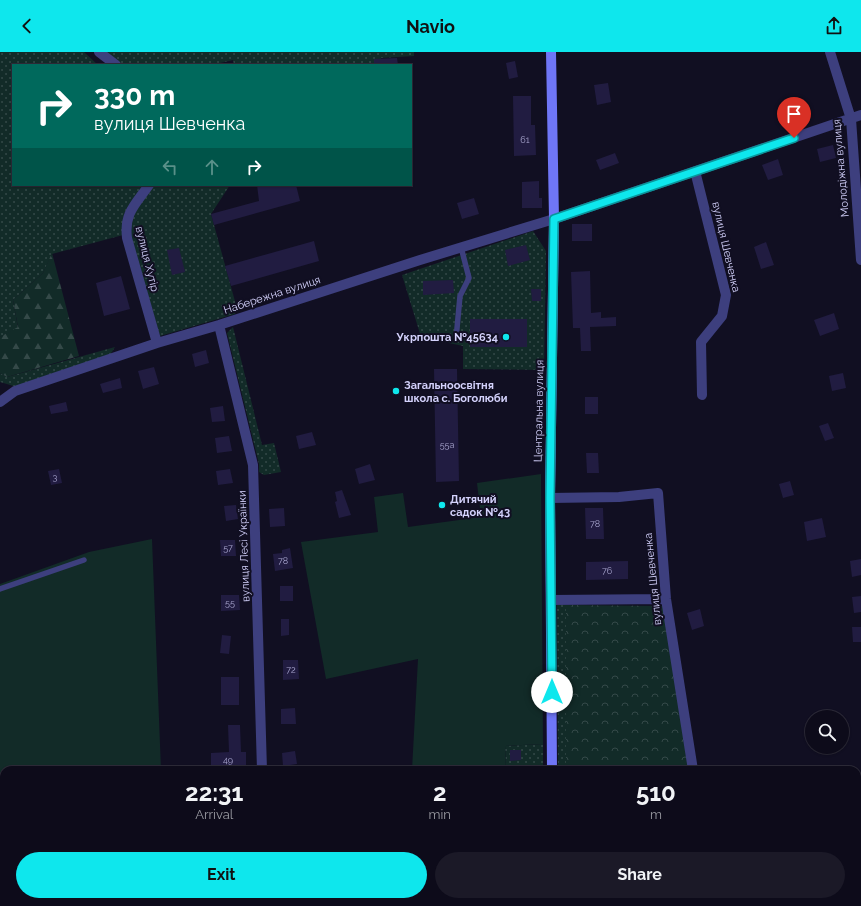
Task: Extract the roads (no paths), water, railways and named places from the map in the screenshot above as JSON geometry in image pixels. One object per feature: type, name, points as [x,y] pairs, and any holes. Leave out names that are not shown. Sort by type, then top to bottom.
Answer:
[{"type":"street","points":[[99,52],[115,64]]},
{"type":"street","name":"Центральна вулиця","points":[[551,52],[554,219],[550,498],[552,766]]},
{"type":"street","name":"Молодіжна вулиця","points":[[830,52],[850,119],[861,260]]},
{"type":"street","points":[[554,219],[861,115]]},
{"type":"street","name":"вулиця Шевченка","points":[[695,171],[726,295],[722,316],[701,342],[702,395]]},
{"type":"street","name":"вулиця Хутір","points":[[148,186],[128,215],[126,226],[127,238],[158,343]]},
{"type":"street","name":"Набережна вулиця","points":[[0,402],[15,391],[158,343],[554,219]]},
{"type":"street","name":"вулиця Лесі Українки","points":[[219,325],[253,465],[262,766]]},
{"type":"street","name":"вулиця Шевченка","points":[[550,498],[619,497],[658,493],[666,599],[692,766]]},
{"type":"street","points":[[551,600],[666,599]]},
{"type":"lane","points":[[456,339],[460,296],[470,278],[461,247]]},
{"type":"lane","points":[[0,589],[84,560]]},
{"type":"place","name":"Укрпошта №45634","points":[[506,337]]},
{"type":"place","name":"Загальноосвітня школа с. Боголюби","points":[[396,391]]},
{"type":"place","name":"Дитячий садок №43","points":[[442,505]]}]
